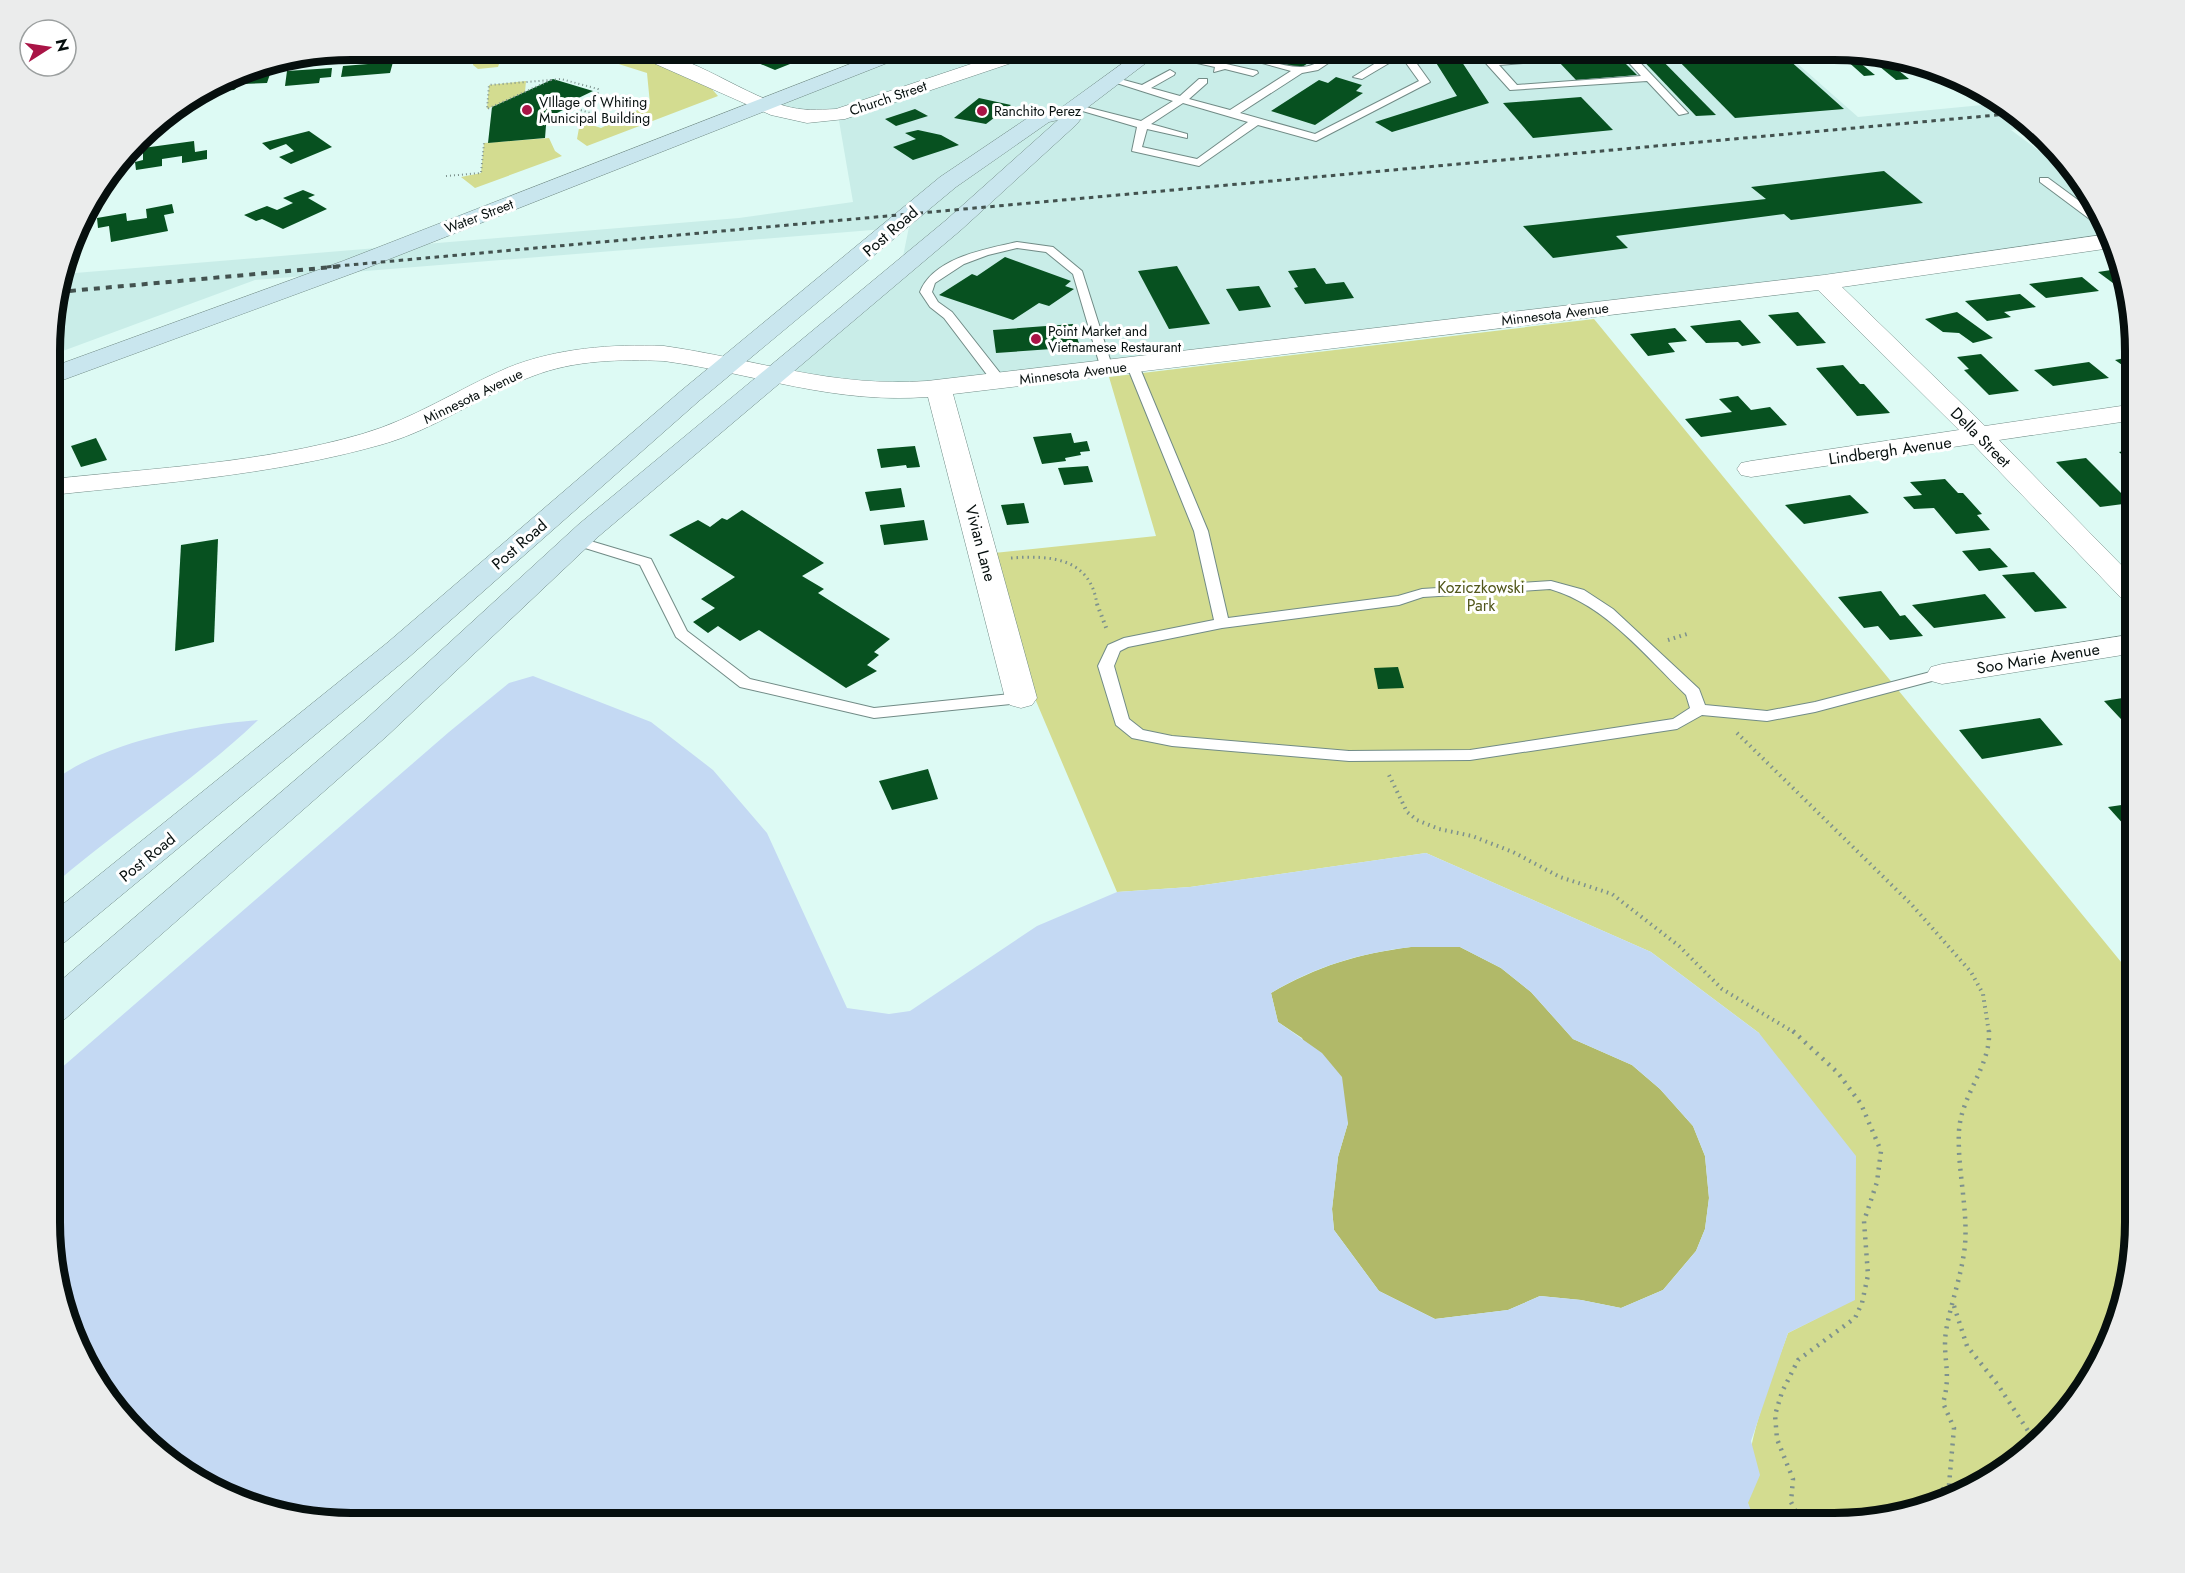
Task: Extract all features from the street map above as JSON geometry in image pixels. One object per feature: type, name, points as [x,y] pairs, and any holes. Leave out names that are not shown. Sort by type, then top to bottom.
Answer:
[{"type":"main road","name":"Water Street","points":[[60,352],[835,60]]},
{"type":"main road","name":"Water Street","points":[[60,373],[351,266],[878,60]]},
{"type":"main road","points":[[60,1002],[422,687],[577,541],[772,374],[900,271],[1070,120],[1071,109],[1138,60]]},
{"type":"main road","name":"Post Road","points":[[60,926],[389,657],[683,402],[915,208],[985,155],[1042,117],[1071,109]]},
{"type":"street","name":"Church Street","points":[[662,60],[764,105],[800,116],[838,115],[1001,60]]},
{"type":"street","name":"Minnesota Avenue","points":[[60,486],[279,459],[348,447],[420,422],[517,373],[578,358],[622,352],[657,351],[857,390],[939,388],[1824,282],[2104,242]]},
{"type":"street","name":"Della Street","points":[[1824,282],[1981,437],[2125,586]]},
{"type":"street","name":"Vivian Lane","points":[[939,388],[1021,698]]},
{"type":"street","name":"Lindbergh Avenue","points":[[1751,469],[1981,437],[2125,414]]},
{"type":"street","name":"Soo Marie Avenue","points":[[1942,674],[2125,645]]},
{"type":"lane","points":[[1188,60],[1253,73]]},
{"type":"lane","points":[[1260,60],[1299,70],[1314,68],[1327,60]]},
{"type":"lane","points":[[1358,77],[1387,60]]},
{"type":"lane","points":[[1109,79],[1316,138],[1425,82],[1409,60]]},
{"type":"lane","points":[[1488,60],[1514,88],[1649,78]]},
{"type":"lane","points":[[1491,63],[1524,60]]},
{"type":"lane","points":[[1632,60],[1683,113]]},
{"type":"lane","points":[[1232,114],[1299,70]]},
{"type":"lane","points":[[1142,89],[1170,73]]},
{"type":"lane","points":[[1203,81],[1143,125],[1136,148],[1199,163],[1256,121]]},
{"type":"lane","points":[[1071,109],[1183,136]]},
{"type":"lane","points":[[1204,142],[1221,147]]},
{"type":"lane","points":[[2044,180],[2092,215]]},
{"type":"lane","points":[[999,381],[948,315],[929,298],[927,292],[930,281],[960,262],[985,252],[1017,245],[1049,249],[1078,273],[1107,369]]},
{"type":"lane","points":[[1133,366],[1201,531],[1222,623]]},
{"type":"lane","points":[[577,541],[646,562],[681,634],[745,683],[874,713],[1021,698]]},
{"type":"lane","points":[[1699,710],[1693,693],[1608,612],[1579,593],[1551,585],[1422,593],[1399,600],[1222,623],[1124,643],[1113,648],[1106,666],[1122,721],[1137,734],[1172,741],[1373,756],[1470,755],[1677,724],[1699,710],[1767,716],[1815,707],[1942,674]]},
{"type":"path","points":[[553,79],[487,110],[489,84],[553,79],[598,89],[598,98],[576,108],[597,115]]},
{"type":"path","points":[[525,92],[526,81]]},
{"type":"path","points":[[446,176],[481,173],[484,143]]},
{"type":"path","points":[[986,560],[1038,555],[1070,563],[1082,572],[1094,587],[1099,614],[1108,632],[1124,643]]},
{"type":"path","points":[[1715,712],[1912,905],[1971,972],[1983,994],[1989,1019],[1990,1047],[1967,1098],[1959,1129],[1965,1244],[1946,1332],[1949,1383],[1943,1403],[1954,1428],[1949,1485],[1932,1497]]},
{"type":"path","points":[[1373,756],[1390,776],[1407,812],[1417,820],[1438,829],[1472,836],[1513,852],[1560,877],[1612,894],[1679,946],[1722,989],[1791,1029],[1839,1073],[1862,1104],[1881,1151],[1877,1182],[1864,1221],[1863,1243],[1868,1275],[1862,1303],[1855,1318],[1798,1360],[1782,1392],[1775,1415],[1777,1439],[1793,1479],[1791,1502],[1796,1513]]},
{"type":"path","points":[[1953,1304],[1967,1346],[1998,1385],[2031,1436]]},
{"type":"shaded area","points":[[878,60],[1793,60],[1858,117],[1989,104],[2022,129],[2011,130],[2057,164],[2086,205],[2104,242],[1824,282],[939,388],[772,374],[900,271],[909,227],[255,280],[60,352],[62,313],[70,273],[739,218],[853,202],[838,115],[764,105]]},
{"type":"shaded area","points":[[533,676],[651,722],[713,770],[767,833],[847,1008],[889,1014],[910,1011],[1037,926],[1117,892],[1190,887],[1426,853],[1651,952],[1759,1033],[1856,1156],[1855,1300],[1788,1333],[1751,1441],[1760,1475],[1748,1503],[1752,1513],[351,1513],[313,1511],[275,1503],[239,1491],[205,1474],[159,1441],[132,1414],[99,1368],[75,1316],[62,1260],[60,1069],[449,732],[509,683]],"holes":[[[1411,947],[1460,947],[1501,968],[1531,992],[1573,1039],[1632,1065],[1660,1089],[1693,1126],[1705,1156],[1709,1198],[1705,1229],[1696,1251],[1663,1290],[1621,1308],[1581,1300],[1540,1296],[1508,1310],[1435,1319],[1379,1291],[1334,1230],[1332,1209],[1338,1157],[1348,1123],[1342,1077],[1322,1053],[1278,1022],[1271,993],[1305,975],[1339,962]]]},
{"type":"shaded area","points":[[258,720],[208,764],[60,879],[60,777],[97,756],[123,746],[178,731]]},
{"type":"green space","points":[[473,60],[512,60],[500,61],[498,67],[478,69],[473,65]]},
{"type":"green space","points":[[606,60],[648,60],[711,88],[718,96],[587,146],[577,139],[579,128],[589,124],[601,128],[650,104],[647,73]]},
{"type":"green space","points":[[526,81],[525,92],[487,109],[489,85]]},
{"type":"green space","points":[[549,138],[555,151],[562,156],[475,188],[461,177],[481,173],[484,143]]},
{"type":"green space","name":"Koziczkowski Park","points":[[1594,319],[2125,967],[2123,1260],[2110,1316],[2086,1368],[2053,1414],[2026,1441],[1980,1474],[1946,1491],[1910,1503],[1872,1511],[1752,1513],[1748,1505],[1749,1457],[1764,1401],[1788,1333],[1855,1299],[1759,1033],[1651,952],[1426,853],[1190,887],[1117,892],[1036,701],[994,553],[1156,536],[1109,377]]},
{"type":"green space","points":[[1411,947],[1460,947],[1501,968],[1531,992],[1573,1039],[1632,1065],[1660,1089],[1693,1126],[1705,1156],[1709,1198],[1705,1229],[1696,1251],[1663,1290],[1621,1308],[1581,1300],[1540,1296],[1508,1310],[1435,1319],[1379,1291],[1334,1230],[1332,1209],[1338,1157],[1348,1123],[1302,1038],[1278,1022],[1271,993],[1305,975],[1338,962]]},
{"type":"building","points":[[751,60],[781,60],[790,64],[775,70]]},
{"type":"building","points":[[1267,60],[1312,60],[1301,68]]},
{"type":"building","points":[[1434,60],[1461,60],[1489,103],[1392,132],[1375,122],[1457,96]]},
{"type":"building","points":[[1622,60],[1637,75],[1576,80],[1558,61]]},
{"type":"building","points":[[1643,60],[1662,60],[1716,115],[1696,116]]},
{"type":"building","points":[[1678,60],[1789,60],[1844,109],[1735,118]]},
{"type":"building","points":[[1847,61],[1858,61],[1875,75],[1864,76]]},
{"type":"building","points":[[393,62],[390,73],[341,77],[343,66]]},
{"type":"building","points":[[1875,63],[1894,67],[1909,79],[1896,80]]},
{"type":"building","points":[[332,68],[331,77],[320,78],[319,83],[285,86],[287,71]]},
{"type":"building","points":[[270,74],[267,83],[241,84],[234,90],[221,91],[239,82],[259,75]]},
{"type":"building","points":[[1336,77],[1362,85],[1356,91],[1363,93],[1315,125],[1271,111],[1319,80],[1328,83]]},
{"type":"building","name":"VIllage of Whiting Municipal Building","points":[[553,79],[593,91],[566,104],[571,106],[553,115],[547,113],[545,138],[488,143],[492,107]]},
{"type":"building","points":[[1581,97],[1613,130],[1533,138],[1503,103]]},
{"type":"building","name":"Ranchito Perez","points":[[979,98],[1011,105],[986,124],[954,118]]},
{"type":"building","points":[[915,109],[928,116],[896,126],[885,119]]},
{"type":"building","points":[[918,130],[941,135],[959,145],[913,160],[893,147],[916,139],[905,133]]},
{"type":"building","points":[[309,131],[332,147],[291,164],[279,157],[294,151],[286,144],[270,150],[262,143]]},
{"type":"building","points":[[194,141],[195,152],[207,150],[207,159],[182,163],[182,156],[162,159],[162,166],[136,170],[135,162],[143,160],[143,148]]},
{"type":"building","points":[[1884,171],[1923,203],[1791,220],[1784,214],[1616,236],[1628,248],[1553,258],[1523,226],[1766,199],[1751,187]]},
{"type":"building","points":[[303,190],[315,195],[308,198],[327,209],[283,229],[262,219],[256,221],[244,215],[267,206],[277,210],[293,203],[283,198]]},
{"type":"building","points":[[172,204],[174,213],[164,215],[168,231],[111,242],[109,226],[98,228],[97,218],[126,213],[127,221],[147,218],[146,209]]},
{"type":"building","points":[[1005,257],[1071,281],[1065,286],[1074,289],[1049,306],[1039,303],[1013,320],[939,295],[972,274],[977,276]]},
{"type":"building","points":[[1177,266],[1210,324],[1169,329],[1138,271]]},
{"type":"building","points":[[1315,268],[1326,284],[1344,282],[1354,298],[1305,304],[1294,288],[1298,287],[1288,271]]},
{"type":"building","points":[[2114,270],[2117,286],[2117,286],[2098,272]]},
{"type":"building","points":[[2082,277],[2099,291],[2046,298],[2029,284]]},
{"type":"building","points":[[1259,286],[1271,307],[1239,311],[1226,289]]},
{"type":"building","points":[[2020,294],[2036,307],[2004,312],[2011,317],[1987,321],[1965,301]]},
{"type":"building","points":[[1798,312],[1826,343],[1797,346],[1768,315]]},
{"type":"building","points":[[1957,312],[1993,338],[1973,343],[1959,333],[1943,332],[1925,319]]},
{"type":"building","points":[[1740,320],[1761,343],[1742,346],[1738,342],[1706,343],[1690,326]]},
{"type":"building","name":"Point Market and Vietnamese Restaurant","points":[[1073,324],[1080,347],[996,353],[993,330]]},
{"type":"building","points":[[1675,328],[1687,341],[1668,343],[1675,352],[1648,356],[1630,334]]},
{"type":"building","points":[[1981,354],[2019,391],[1989,395],[1964,370],[1969,369],[1957,357]]},
{"type":"building","points":[[2125,358],[2125,367],[2115,360]]},
{"type":"building","points":[[2089,362],[2109,378],[2053,386],[2034,370]]},
{"type":"building","points":[[1843,365],[1890,413],[1857,416],[1816,368]]},
{"type":"building","points":[[1738,396],[1751,410],[1770,407],[1787,425],[1701,437],[1685,419],[1732,412],[1719,399]]},
{"type":"building","points":[[1071,433],[1074,443],[1087,441],[1090,451],[1065,458],[1066,461],[1042,464],[1033,437]]},
{"type":"building","points":[[96,438],[107,460],[81,467],[71,446]]},
{"type":"building","points":[[915,446],[920,467],[907,468],[906,465],[881,468],[877,449]]},
{"type":"building","points":[[2086,458],[2125,497],[2125,504],[2100,507],[2056,462]]},
{"type":"building","points":[[1088,466],[1093,482],[1064,485],[1058,468]]},
{"type":"building","points":[[1945,479],[1958,493],[1963,493],[1982,514],[1977,515],[1990,530],[1956,534],[1934,508],[1914,509],[1903,497],[1922,495],[1910,482]]},
{"type":"building","points":[[901,488],[905,507],[870,511],[865,492]]},
{"type":"building","points":[[1850,495],[1869,513],[1804,524],[1785,505]]},
{"type":"building","points":[[1024,503],[1029,523],[1007,525],[1001,505]]},
{"type":"building","points":[[742,510],[824,563],[802,576],[824,589],[818,593],[890,639],[874,652],[879,655],[867,665],[877,671],[846,688],[759,630],[740,641],[718,626],[708,633],[693,622],[715,608],[701,599],[735,577],[669,535],[698,520],[710,527],[722,518],[727,520]]},
{"type":"building","points":[[924,520],[928,540],[884,545],[880,525]]},
{"type":"building","points":[[218,539],[214,642],[175,651],[181,545]]},
{"type":"building","points":[[1990,548],[2008,567],[1979,571],[1962,551]]},
{"type":"building","points":[[2034,572],[2067,608],[2035,612],[2002,575]]},
{"type":"building","points":[[1881,591],[1900,616],[1905,615],[1923,636],[1890,640],[1878,626],[1864,628],[1838,597]]},
{"type":"building","points":[[1985,594],[2006,618],[1934,628],[1912,605]]},
{"type":"building","points":[[1398,667],[1404,688],[1378,689],[1374,668]]},
{"type":"building","points":[[2125,698],[2125,723],[2104,701]]},
{"type":"building","points":[[2040,718],[2063,745],[1982,759],[1959,730]]},
{"type":"building","points":[[928,769],[938,799],[892,810],[879,781]]},
{"type":"building","points":[[2125,804],[2125,826],[2108,807]]},
{"type":"railway","points":[[327,267],[2003,114]]},
{"type":"railway","points":[[67,291],[344,266]]},
{"type":"place","name":"VIllage of Whiting Municipal Building","points":[[527,110]]},
{"type":"place","name":"Ranchito Perez","points":[[982,111]]},
{"type":"place","name":"Point Market and Vietnamese Restaurant","points":[[1036,339]]}]
